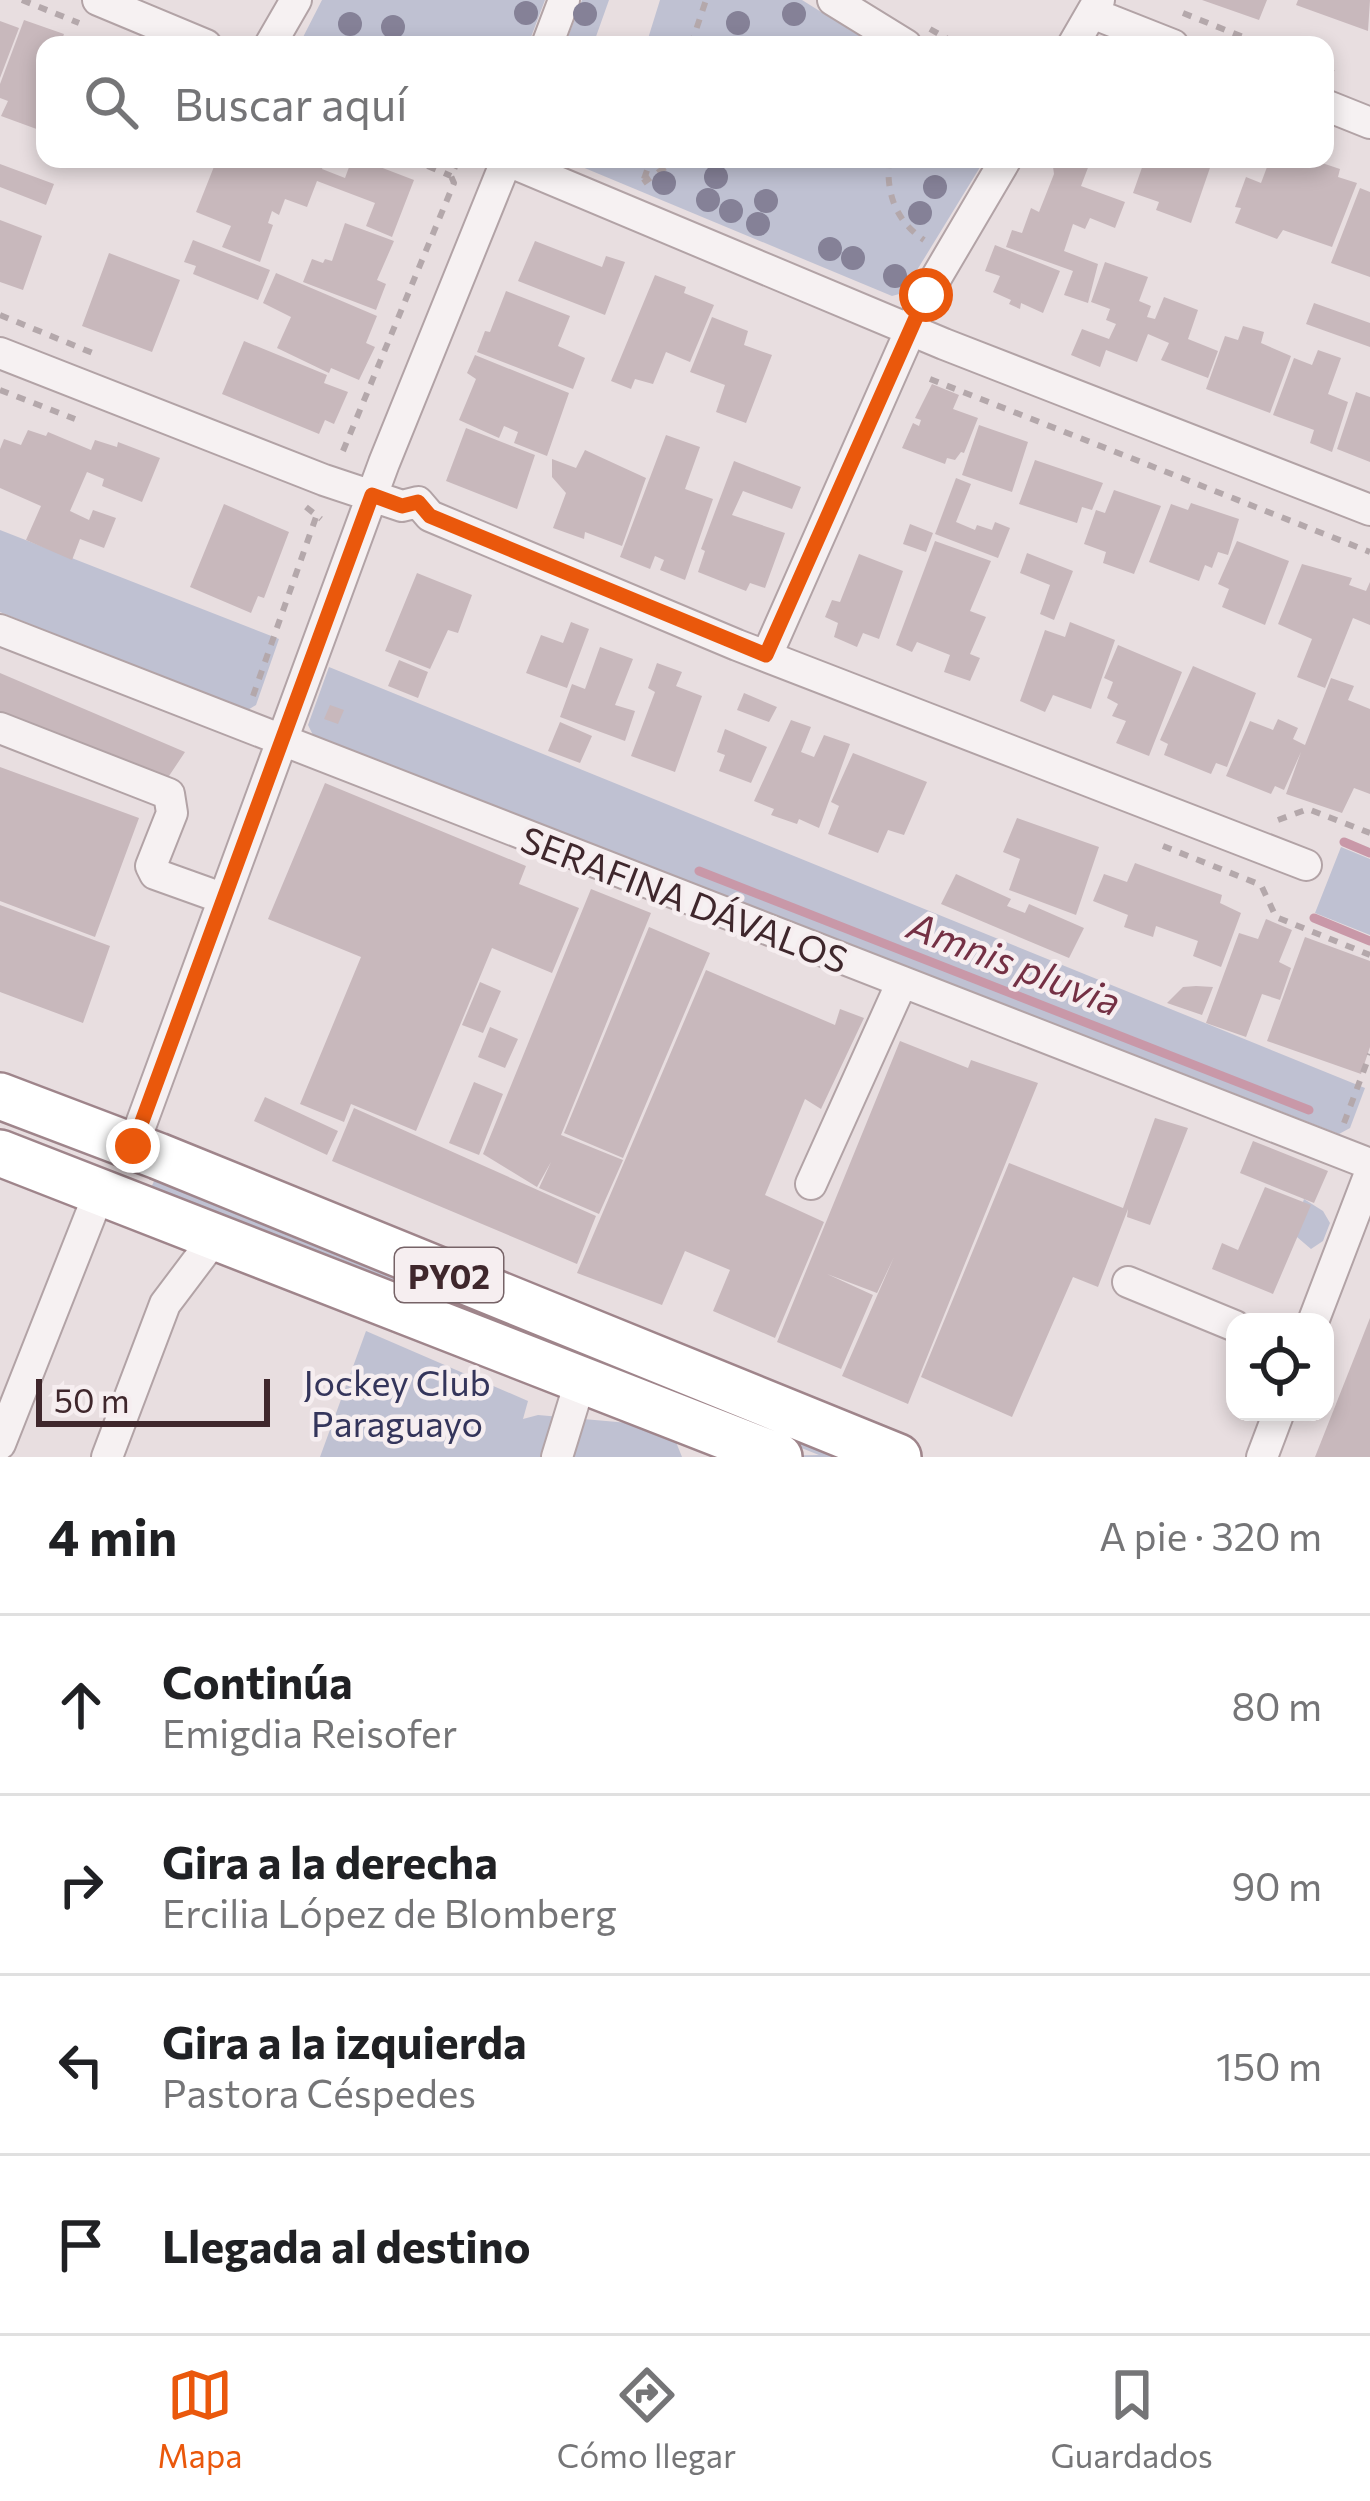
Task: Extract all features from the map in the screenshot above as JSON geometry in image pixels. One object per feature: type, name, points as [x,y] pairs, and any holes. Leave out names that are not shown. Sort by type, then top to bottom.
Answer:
[{"type":"highway","name":"PY02","points":[[0,1096],[898,1457]]},
{"type":"highway","points":[[0,1150],[13,1144],[87,1172],[110,1166],[133,1146]]},
{"type":"highway","name":"PY02","points":[[0,1150],[779,1457]]},
{"type":"street","points":[[98,0],[184,36]]},
{"type":"street","points":[[275,36],[296,0]]},
{"type":"street","points":[[550,36],[564,0]]},
{"type":"street","points":[[833,0],[891,36]]},
{"type":"street","points":[[1078,36],[1096,6],[1155,36]]},
{"type":"street","points":[[1334,109],[1370,123]]},
{"type":"street","points":[[133,1146],[372,495],[501,168]]},
{"type":"street","points":[[526,168],[910,329],[1370,510]]},
{"type":"street","points":[[766,655],[926,295],[1001,168]]},
{"type":"street","points":[[0,353],[416,511],[766,655],[1306,866]]},
{"type":"street","name":"SERAFINA DÁVALOS","points":[[0,630],[1370,1169]]},
{"type":"street","points":[[0,728],[169,794],[172,813],[151,866],[155,874],[222,898]]},
{"type":"street","points":[[811,1184],[902,982]]},
{"type":"street","points":[[1316,1313],[1370,1169]]},
{"type":"street","points":[[0,1444],[100,1191]]},
{"type":"street","points":[[107,1457],[165,1304],[217,1235]]},
{"type":"street","points":[[1128,1282],[1226,1322]]},
{"type":"street","points":[[557,1457],[581,1379]]},
{"type":"street","points":[[1262,1457],[1276,1421]]},
{"type":"path","points":[[694,36],[706,0]]},
{"type":"path","points":[[1168,8],[1240,36]]},
{"type":"path","points":[[346,452],[455,178],[432,168]]},
{"type":"path","points":[[648,168],[643,183],[664,168]]},
{"type":"path","points":[[890,168],[894,209],[927,242]]},
{"type":"path","points":[[930,379],[1370,553]]},
{"type":"path","points":[[252,700],[318,518]]},
{"type":"path","points":[[1337,1126],[1345,1122],[1370,1054]]},
{"type":"green space","points":[[322,0],[545,0],[531,36],[304,36]]},
{"type":"green space","points":[[582,0],[609,0],[596,36],[568,36]]},
{"type":"green space","points":[[660,0],[802,0],[860,36],[649,36]]},
{"type":"green space","points":[[585,168],[979,168],[903,293],[892,296]]},
{"type":"green space","points":[[0,530],[279,639],[256,705],[246,711],[0,612]]},
{"type":"green space","points":[[329,667],[1365,1088],[1350,1128],[1339,1134],[314,737],[308,725]]},
{"type":"green space","points":[[1341,847],[1370,859],[1370,935],[1315,913]]},
{"type":"green space","points":[[154,1181],[846,1457],[713,1457],[819,1455],[151,1188]]},
{"type":"green space","points":[[1304,1199],[1323,1211],[1330,1223],[1323,1241],[1311,1249],[1297,1237],[1280,1244],[1294,1229]]},
{"type":"green space","name":"Jockey Club Paraguayo","points":[[366,1331],[528,1401],[523,1419],[538,1415],[640,1424],[674,1437],[682,1457],[320,1457]]},
{"type":"building","points":[[1202,0],[1267,0],[1259,20]]},
{"type":"building","points":[[1298,0],[1370,0],[1368,31],[1296,5]]},
{"type":"building","points":[[24,20],[64,34],[36,36],[36,129],[1,116],[8,101],[0,98],[0,84]]},
{"type":"building","points":[[0,21],[19,28],[0,78]]},
{"type":"building","points":[[0,164],[54,184],[46,205],[0,187]]},
{"type":"building","points":[[1334,167],[1340,169],[1338,177],[1357,183],[1332,247],[1283,230],[1277,239],[1235,223],[1241,208],[1235,207],[1246,177],[1261,183],[1267,168]]},
{"type":"building","points":[[213,168],[322,168],[345,178],[349,168],[383,168],[414,180],[392,237],[366,226],[375,203],[317,181],[307,207],[285,199],[279,215],[272,211],[268,223],[273,225],[260,262],[222,247],[231,226],[196,212]]},
{"type":"building","points":[[1053,168],[1088,168],[1081,186],[1125,202],[1115,228],[1090,218],[1085,229],[1073,224],[1064,251],[1098,264],[1088,303],[1064,295],[1073,271],[1006,247],[1012,230],[1022,233],[1031,208],[1039,212]]},
{"type":"building","points":[[1142,168],[1210,168],[1191,223],[1156,210],[1159,202],[1133,193]]},
{"type":"building","points":[[1360,188],[1370,192],[1370,277],[1331,263]]},
{"type":"building","points":[[0,220],[42,236],[23,290],[0,282]]},
{"type":"building","points":[[345,223],[394,241],[377,280],[386,284],[376,310],[303,282],[312,259],[332,261]]},
{"type":"building","points":[[193,240],[270,270],[258,300],[193,274],[196,266],[184,262]]},
{"type":"building","points":[[535,241],[602,267],[606,256],[625,262],[605,315],[518,281]]},
{"type":"building","points":[[995,245],[1060,271],[1043,313],[1021,303],[1020,309],[993,292],[1000,276],[985,271]]},
{"type":"building","points":[[109,253],[180,280],[152,352],[82,326]]},
{"type":"building","points":[[1105,262],[1148,277],[1139,301],[1151,306],[1147,317],[1155,319],[1164,297],[1198,310],[1188,339],[1218,351],[1208,378],[1161,360],[1169,343],[1148,334],[1137,362],[1106,350],[1100,367],[1071,355],[1082,329],[1109,339],[1116,324],[1106,320],[1110,309],[1091,302]]},
{"type":"building","points":[[276,273],[377,316],[366,343],[375,347],[359,380],[331,368],[329,373],[277,348],[291,317],[263,303]]},
{"type":"building","points":[[655,275],[714,305],[690,362],[666,352],[653,384],[635,379],[631,389],[611,381]]},
{"type":"building","points":[[506,291],[570,316],[558,346],[585,358],[573,389],[477,352]]},
{"type":"building","points":[[1314,303],[1370,323],[1370,347],[1306,324]]},
{"type":"building","points":[[712,317],[748,331],[744,345],[772,355],[746,423],[716,412],[725,385],[690,372]]},
{"type":"building","points":[[1243,326],[1264,332],[1261,343],[1291,356],[1270,413],[1206,389],[1225,336],[1238,340]]},
{"type":"building","points":[[244,341],[327,375],[324,383],[348,392],[334,424],[325,420],[319,434],[222,394]]},
{"type":"building","points":[[1318,350],[1341,358],[1328,394],[1348,402],[1332,452],[1310,443],[1314,430],[1273,415],[1294,358],[1312,365]]},
{"type":"building","points":[[475,355],[569,393],[547,456],[514,443],[518,432],[504,426],[499,438],[459,420],[476,379],[467,373]]},
{"type":"building","points":[[932,384],[959,395],[953,409],[978,418],[964,453],[955,460],[947,458],[945,464],[902,448],[913,423],[919,426],[921,420],[915,418]]},
{"type":"building","points":[[1356,392],[1370,397],[1370,462],[1337,449]]},
{"type":"building","points":[[979,425],[1028,442],[1012,492],[962,475]]},
{"type":"building","points":[[466,428],[535,455],[517,509],[446,481]]},
{"type":"building","points":[[28,430],[46,436],[48,432],[91,450],[95,440],[117,447],[118,442],[160,458],[142,502],[102,486],[104,479],[87,472],[70,511],[89,520],[93,510],[116,518],[104,548],[80,539],[72,560],[26,540],[41,506],[0,488],[0,449],[4,439],[21,445]]},
{"type":"building","points":[[666,435],[700,447],[685,489],[713,499],[685,580],[660,570],[664,560],[655,556],[650,569],[620,557]]},
{"type":"building","points":[[585,450],[646,478],[622,546],[585,532],[584,539],[553,528],[566,493],[552,477],[552,459],[576,468]]},
{"type":"building","points":[[1035,460],[1103,483],[1092,510],[1082,507],[1077,523],[1019,504]]},
{"type":"building","points":[[734,461],[801,487],[792,509],[743,491],[732,515],[785,533],[765,588],[750,583],[746,591],[698,572],[705,551],[701,549]]},
{"type":"building","points":[[956,478],[971,484],[956,522],[975,530],[977,525],[992,530],[995,522],[1010,528],[998,558],[935,534]]},
{"type":"building","points":[[1114,490],[1161,506],[1134,574],[1103,563],[1106,552],[1084,544],[1096,510],[1105,513]]},
{"type":"building","points":[[1191,503],[1239,519],[1228,555],[1218,552],[1212,568],[1205,565],[1199,581],[1149,562],[1171,504],[1188,510]]},
{"type":"building","points":[[224,504],[289,532],[264,598],[258,596],[251,613],[190,587]]},
{"type":"building","points":[[910,524],[933,533],[926,552],[903,544]]},
{"type":"building","points":[[935,541],[991,561],[970,611],[986,617],[970,654],[980,658],[970,681],[944,672],[950,655],[917,642],[912,652],[896,645]]},
{"type":"building","points":[[1237,541],[1289,561],[1265,625],[1222,607],[1229,589],[1218,584]]},
{"type":"building","points":[[1027,553],[1073,571],[1054,620],[1040,614],[1050,585],[1020,573]]},
{"type":"building","points":[[859,554],[903,571],[879,639],[863,633],[857,647],[834,637],[838,623],[825,617],[832,600],[840,602]]},
{"type":"building","points":[[1302,564],[1352,578],[1349,585],[1366,591],[1370,582],[1370,625],[1353,618],[1325,688],[1297,677],[1312,639],[1278,624]]},
{"type":"building","points":[[417,573],[472,595],[458,633],[448,630],[430,669],[385,651]]},
{"type":"building","points":[[571,622],[589,629],[567,688],[526,673],[541,635],[563,643]]},
{"type":"building","points":[[1070,622],[1115,640],[1091,709],[1053,695],[1045,712],[1020,701],[1045,630],[1065,637]]},
{"type":"building","points":[[1118,645],[1182,672],[1149,756],[1116,743],[1126,721],[1112,716],[1118,704],[1107,698],[1113,682],[1104,678]]},
{"type":"building","points":[[600,647],[633,659],[615,705],[635,711],[625,741],[560,717],[572,684],[585,689]]},
{"type":"building","points":[[399,660],[428,672],[418,698],[388,686]]},
{"type":"building","points":[[657,663],[682,672],[676,686],[702,696],[675,772],[631,756],[655,692],[648,688]]},
{"type":"building","points":[[1193,666],[1256,693],[1227,767],[1216,763],[1211,774],[1164,755],[1168,744],[1160,740]]},
{"type":"building","points":[[0,673],[185,752],[167,779],[0,712]]},
{"type":"building","points":[[1331,678],[1354,686],[1348,700],[1370,709],[1370,794],[1354,788],[1342,813],[1286,794],[1301,752],[1284,790],[1275,786],[1271,794],[1226,776],[1250,721],[1273,730],[1278,719],[1298,728],[1293,739],[1305,745]]},
{"type":"building","points":[[744,693],[777,707],[769,722],[737,710]]},
{"type":"building","points":[[330,705],[344,710],[338,724],[324,719]]},
{"type":"building","points":[[791,720],[811,727],[801,752],[814,757],[824,735],[850,744],[819,828],[771,815],[774,809],[754,801]]},
{"type":"building","points":[[560,722],[592,736],[580,763],[548,751]]},
{"type":"building","points":[[725,729],[767,747],[751,783],[719,771],[725,755],[717,752]]},
{"type":"building","points":[[853,753],[927,782],[904,835],[888,830],[878,853],[828,834],[839,806],[831,802]]},
{"type":"building","points":[[0,767],[139,818],[95,937],[0,901]]},
{"type":"building","points":[[325,783],[526,866],[519,884],[579,908],[552,973],[492,948],[416,1131],[351,1104],[344,1122],[300,1104],[361,957],[268,919]]},
{"type":"building","points":[[1017,818],[1099,847],[1076,915],[1009,890],[1020,859],[1003,852]]},
{"type":"building","points":[[1135,863],[1222,895],[1220,903],[1241,913],[1221,967],[1193,956],[1198,941],[1156,926],[1153,937],[1124,927],[1128,915],[1093,901],[1104,874],[1127,882]]},
{"type":"building","points":[[956,874],[1011,899],[1007,906],[1025,913],[1029,904],[1084,928],[1069,958],[941,904]]},
{"type":"building","points":[[591,889],[651,913],[561,1135],[623,1160],[599,1214],[539,1188],[551,1162],[537,1187],[483,1154]]},
{"type":"building","points":[[0,905],[110,946],[83,1023],[0,992]]},
{"type":"building","points":[[1266,919],[1292,930],[1279,962],[1291,968],[1280,1000],[1262,994],[1246,1037],[1206,1023],[1239,933],[1258,939]]},
{"type":"building","points":[[649,927],[710,953],[623,1158],[564,1133]]},
{"type":"building","points":[[1305,937],[1370,961],[1370,1047],[1361,1074],[1267,1041]]},
{"type":"building","points":[[706,970],[835,1025],[840,1009],[864,1018],[821,1109],[805,1099],[765,1195],[824,1222],[775,1338],[713,1311],[730,1270],[685,1251],[662,1305],[577,1273]]},
{"type":"building","points":[[480,982],[501,991],[483,1033],[462,1025]]},
{"type":"building","points":[[1183,987],[1213,987],[1202,1015],[1167,1003]]},
{"type":"building","points":[[490,1027],[518,1039],[505,1068],[478,1057]]},
{"type":"building","points":[[900,1041],[968,1068],[971,1060],[1038,1083],[908,1404],[842,1376],[894,1257],[877,1293],[827,1274],[873,1295],[841,1369],[777,1342]]},
{"type":"building","points":[[474,1082],[503,1094],[479,1155],[449,1143]]},
{"type":"building","points":[[265,1097],[338,1131],[327,1155],[254,1121]]},
{"type":"building","points":[[354,1108],[596,1216],[577,1264],[332,1161]]},
{"type":"building","points":[[1155,1118],[1188,1128],[1150,1225],[1127,1217],[1128,1209],[1098,1287],[1073,1277],[1012,1417],[921,1377],[1009,1163],[1123,1208]]},
{"type":"building","points":[[1253,1141],[1328,1171],[1314,1203],[1240,1173]]},
{"type":"building","points":[[1265,1187],[1311,1205],[1273,1294],[1212,1269],[1222,1243],[1238,1250]]},
{"type":"building","points":[[1370,1318],[1370,1457],[1315,1457],[1329,1421],[1334,1421],[1334,1409]]},
{"type":"waterway","name":"Amnis pluvia","points":[[1344,842],[1370,853]]},
{"type":"waterway","name":"Amnis pluvia","points":[[699,871],[1309,1110]]},
{"type":"waterway","name":"Amnis pluvia","points":[[1314,918],[1370,941]]},
{"type":"route","points":[[133,1146],[372,495],[402,506],[418,502],[430,516],[766,655],[926,295]]}]
